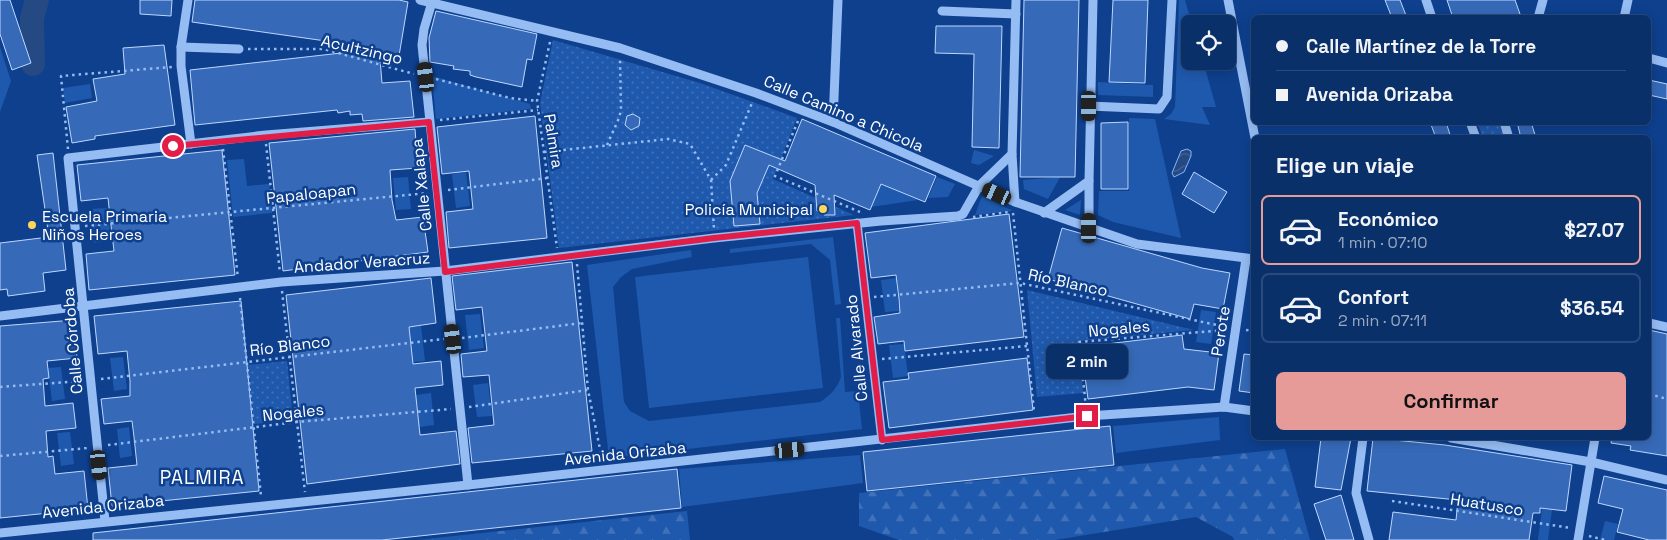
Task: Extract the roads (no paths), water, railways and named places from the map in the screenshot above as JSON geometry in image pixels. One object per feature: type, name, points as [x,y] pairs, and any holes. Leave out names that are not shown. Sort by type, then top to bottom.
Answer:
[{"type":"street","points":[[188,0],[181,46],[181,66],[191,144],[266,135],[429,122]]},
{"type":"street","name":"Calle Camino a Chicola","points":[[420,0],[553,30],[620,48],[756,93],[833,122],[1017,203],[1137,244],[1250,259]]},
{"type":"street","points":[[833,122],[838,0]]},
{"type":"street","points":[[1016,0],[1012,154],[1017,203]]},
{"type":"street","points":[[1089,228],[1089,106],[1093,0]]},
{"type":"street","points":[[1089,106],[1159,110],[1164,105],[1172,0]]},
{"type":"street","points":[[1228,0],[1251,118]]},
{"type":"street","points":[[1426,0],[1431,15]]},
{"type":"street","points":[[1539,15],[1543,0]]},
{"type":"street","points":[[1625,15],[1628,0]]},
{"type":"street","name":"Calle Xalapa","points":[[432,2],[422,45],[468,486]]},
{"type":"street","points":[[942,11],[1016,14]]},
{"type":"street","points":[[181,46],[239,49]]},
{"type":"street","points":[[1651,59],[1667,63]]},
{"type":"street","name":"Calle Córdoba","points":[[105,521],[68,158],[191,144]]},
{"type":"street","points":[[979,186],[1012,154]]},
{"type":"street","points":[[1044,213],[1088,181]]},
{"type":"street","name":"Andador Veracruz","points":[[0,316],[239,286],[445,272],[714,238],[963,214],[979,186]]},
{"type":"street","name":"Calle Alvarado","points":[[857,223],[882,440]]},
{"type":"street","name":"Perote","points":[[1224,407],[1235,329],[1250,259]]},
{"type":"street","points":[[1651,323],[1667,327]]},
{"type":"street","name":"Avenida Orizaba","points":[[0,533],[262,505],[468,486],[1035,421],[1224,407],[1251,411]]},
{"type":"street","points":[[1363,440],[1356,493],[1369,540]]},
{"type":"street","points":[[1462,440],[1592,462],[1667,480]]},
{"type":"street","points":[[1579,534],[1595,440]]},
{"type":"water","points":[[1187,149],[1191,151],[1191,156],[1184,172],[1174,177],[1172,173],[1181,151]]},
{"type":"waterway","points":[[33,64],[32,18],[37,0]]},
{"type":"place","name":"Policía Municipal","points":[[823,209]]},
{"type":"place","name":"Escuela Primaria Niños Heroes","points":[[32,225]]},
{"type":"district","name":"PALMIRA","points":[[202,477]]}]
